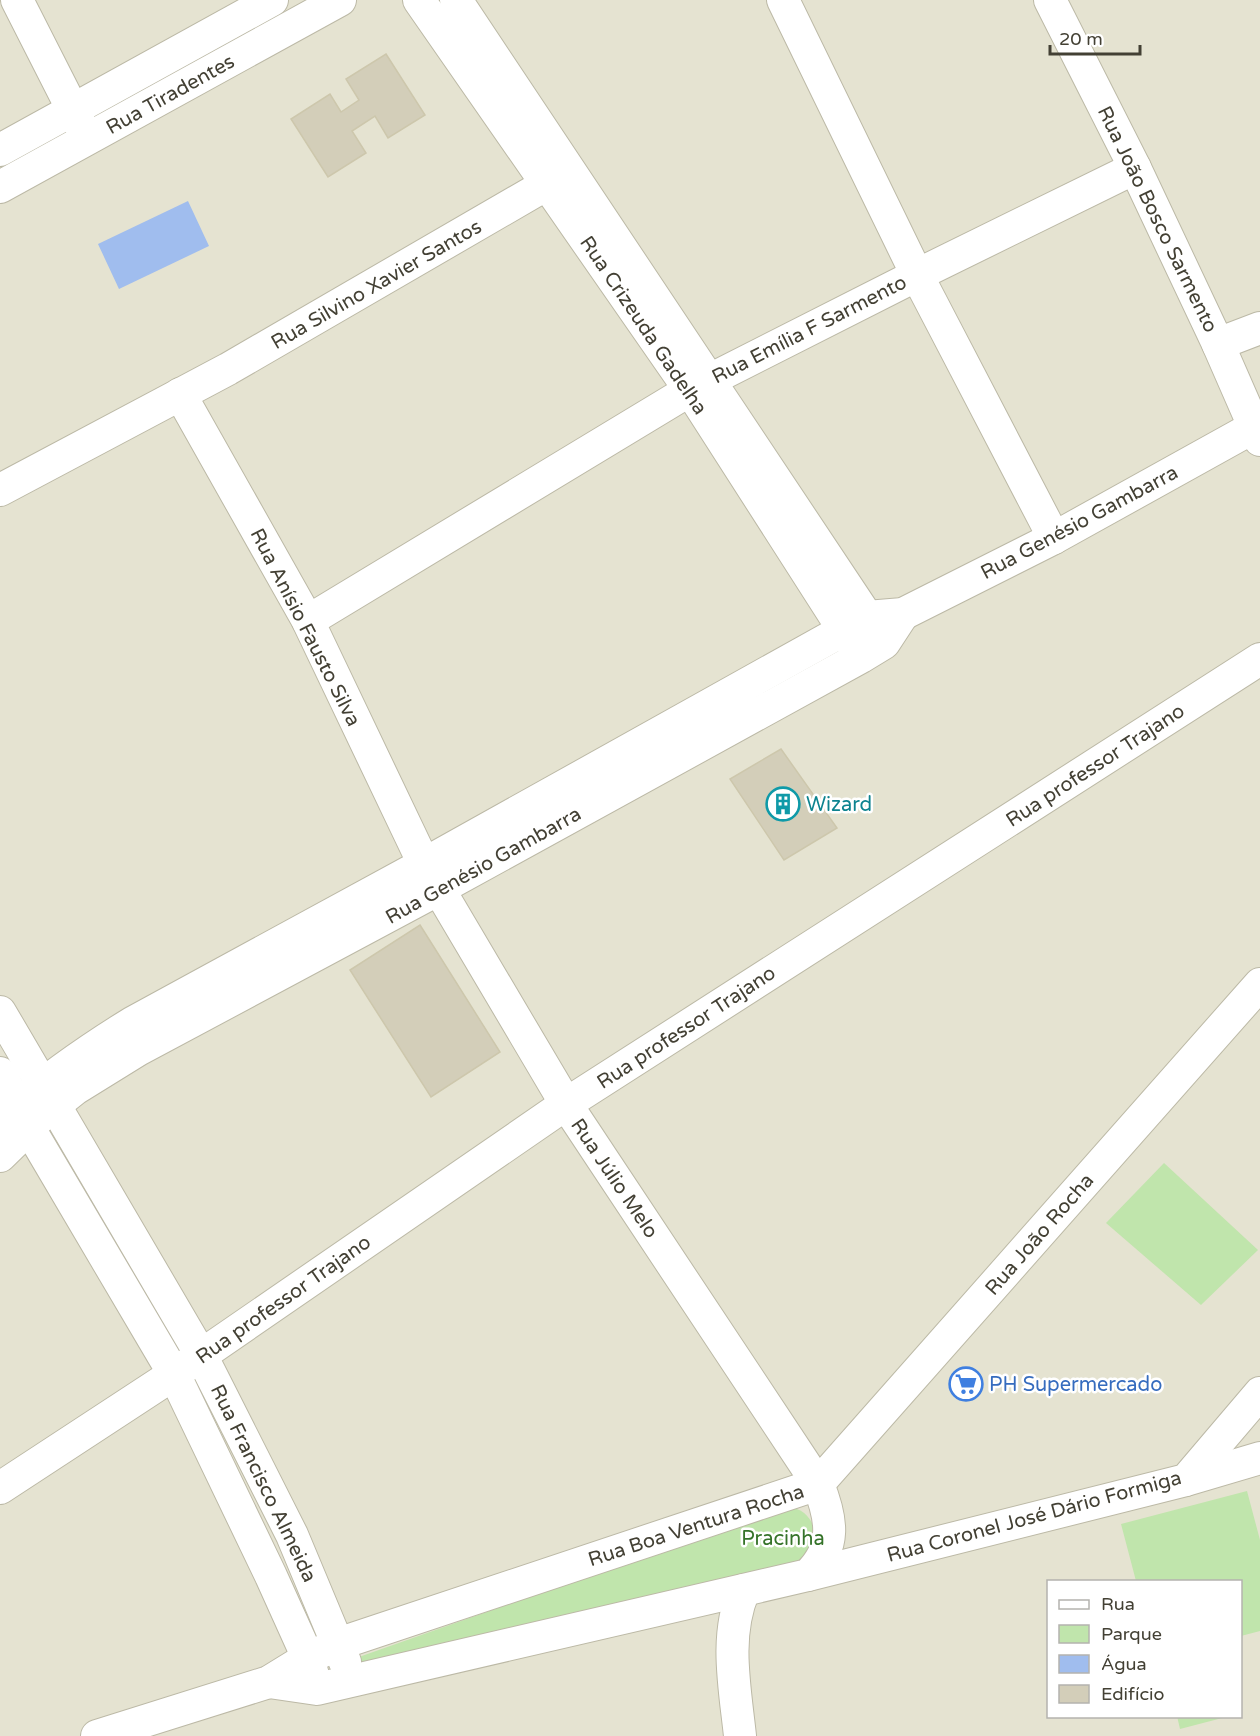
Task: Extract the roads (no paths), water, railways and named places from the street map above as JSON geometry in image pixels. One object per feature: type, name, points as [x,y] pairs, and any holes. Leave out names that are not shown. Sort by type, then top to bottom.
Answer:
[{"type":"street","points":[[17,0],[88,140]]},
{"type":"street","name":"Rua Tiradentes","points":[[0,150],[272,0]]},
{"type":"street","name":"Rua Tiradentes","points":[[0,187],[340,0]]},
{"type":"street","name":"Rua Crizeuda Gadelha","points":[[419,0],[558,178],[700,385],[872,650]]},
{"type":"street","name":"Rua Crizeuda Gadelha","points":[[456,0],[558,178]]},
{"type":"street","points":[[783,0],[916,274],[1054,538]]},
{"type":"street","name":"Rua João Bosco Sarmento","points":[[1050,0],[1135,168],[1218,344],[1257,434]]},
{"type":"street","points":[[246,16],[262,43]]},
{"type":"street","name":"Rua Emília F Sarmento","points":[[308,621],[700,385],[916,274],[1135,168]]},
{"type":"street","name":"Rua Silvino Xavier Santos","points":[[0,490],[228,369],[558,178]]},
{"type":"street","points":[[1218,344],[1260,328]]},
{"type":"street","name":"Rua Anísio Fausto Silva","points":[[180,394],[308,621],[432,877]]},
{"type":"street","name":"Rua Genésio Gambarra","points":[[0,1156],[15,1118],[47,1095],[92,1078],[856,624],[903,614],[1257,434]]},
{"type":"street","name":"Rua Genésio Gambarra","points":[[432,877],[872,650],[903,614]]},
{"type":"street","name":"Rua professor Trajano","points":[[0,1488],[174,1374],[566,1104],[1260,659]]},
{"type":"street","name":"Rua Júlio Melo","points":[[432,877],[566,1104],[818,1484]]},
{"type":"street","name":"Rua João Rocha","points":[[818,1484],[1260,984]]},
{"type":"street","name":"Rua Francisco Almeida","points":[[0,1012],[201,1354],[292,1535],[352,1680]]},
{"type":"street","name":"Rua Francisco Almeida","points":[[0,1073],[15,1118],[174,1374],[235,1497],[308,1658],[317,1689]]},
{"type":"street","name":"Rua Coronel José Dário Formiga","points":[[808,1575],[1186,1480],[1260,1393]]},
{"type":"street","points":[[1186,1480],[1260,1458]]},
{"type":"street","name":"Rua Boa Ventura Rocha","points":[[97,1736],[269,1682],[308,1658],[338,1644],[818,1484],[826,1505],[831,1527],[826,1550],[819,1564],[808,1575],[317,1689],[269,1682]]},
{"type":"street","points":[[740,1736],[732,1633],[736,1609],[744,1590]]},
{"type":"water","points":[[188,201],[209,246],[119,289],[98,244]]},
{"type":"place","name":"Wizard","points":[[783,804]]},
{"type":"place","name":"PH Supermercado","points":[[966,1384]]},
{"type":"park label","name":"Pracinha","points":[[783,1538]]}]
